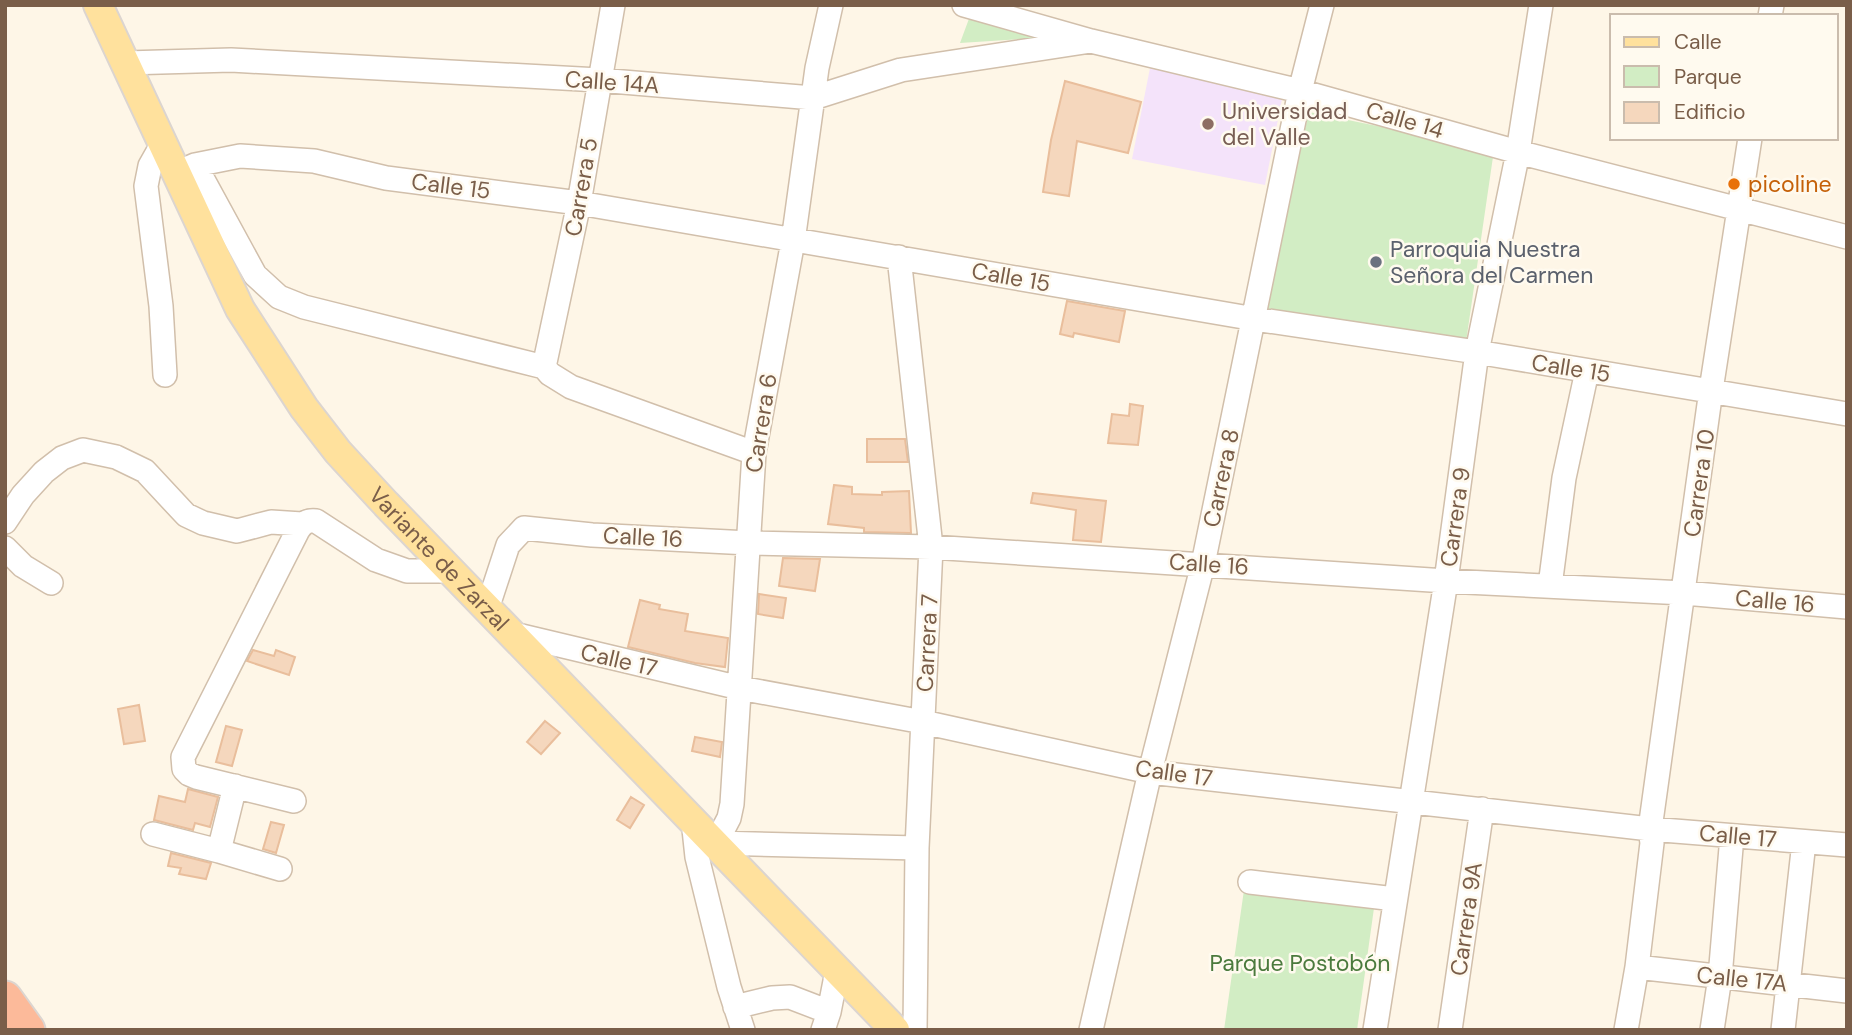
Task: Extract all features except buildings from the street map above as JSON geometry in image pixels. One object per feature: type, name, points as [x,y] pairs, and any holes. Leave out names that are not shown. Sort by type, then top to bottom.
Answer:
[{"type":"highway","points":[[5,998],[28,1030]]},
{"type":"main road","name":"Variante de Zarzal","points":[[99,5],[163,143],[186,169],[240,309],[304,408],[338,452],[895,1030]]},
{"type":"street","name":"Carrera 5","points":[[544,367],[579,203],[613,5]]},
{"type":"street","name":"Carrera 6","points":[[716,843],[729,818],[732,804],[754,453],[793,241],[817,68],[831,5]]},
{"type":"street","name":"Carrera 8","points":[[1091,1030],[1150,772],[1203,564],[1300,91],[1322,5]]},
{"type":"street","name":"Carrera 9","points":[[1375,1030],[1446,581],[1477,352],[1518,152],[1541,5]]},
{"type":"street","name":"Calle 14","points":[[969,6],[1091,41],[1300,91],[1518,152],[1847,237]]},
{"type":"street","name":"Calle 14A","points":[[126,63],[231,60],[599,80],[813,98],[901,70],[1091,41]]},
{"type":"street","name":"Carrera 10","points":[[1626,1030],[1637,967],[1652,843],[1650,829],[1711,390],[1750,140]]},
{"type":"street","points":[[163,143],[150,166],[146,186],[161,306],[165,375]]},
{"type":"street","name":"Calle 15","points":[[186,169],[240,156],[314,161],[386,178],[579,203],[1255,319],[1477,352],[1847,414]]},
{"type":"street","points":[[186,169],[255,275],[279,297],[304,307],[544,367],[570,387],[754,453]]},
{"type":"street","name":"Carrera 7","points":[[899,257],[931,547],[917,848],[915,1030]]},
{"type":"street","points":[[1550,586],[1564,478],[1587,371]]},
{"type":"street","points":[[5,522],[23,495],[44,472],[62,458],[83,450],[116,457],[145,471],[186,515],[203,523],[237,531],[271,522],[302,524],[310,520],[316,521],[376,560],[407,571],[451,571]]},
{"type":"street","points":[[294,801],[188,774],[184,769],[183,757],[302,524]]},
{"type":"street","name":"Calle 16","points":[[487,609],[508,545],[524,528],[748,543],[931,547],[1446,581],[1684,593],[1847,607]]},
{"type":"street","points":[[5,548],[23,566],[51,583]]},
{"type":"street","name":"Calle 17","points":[[513,635],[740,688],[923,723],[1150,772],[1650,829],[1847,845]]},
{"type":"street","points":[[219,851],[235,786]]},
{"type":"street","name":"Carrera 9A","points":[[1450,1030],[1482,809]]},
{"type":"street","points":[[693,820],[697,857],[743,1030]]},
{"type":"street","name":"Carrera 10","points":[[1612,1030],[1641,841],[1650,829]]},
{"type":"street","points":[[153,834],[280,869]]},
{"type":"street","points":[[1712,1030],[1720,977],[1732,836]]},
{"type":"street","points":[[1783,1030],[1804,842]]},
{"type":"street","points":[[716,843],[917,848]]},
{"type":"street","points":[[1250,882],[1395,900]]},
{"type":"street","name":"Calle 17A","points":[[1637,967],[1847,991]]},
{"type":"street","points":[[735,1007],[772,998],[790,997],[826,1021],[837,971]]},
{"type":"shaded area","name":"Universidad del Valle","points":[[1151,63],[1284,89],[1265,185],[1132,159]]},
{"type":"green space","points":[[970,16],[1037,38],[960,43]]},
{"type":"green space","points":[[1309,112],[1494,150],[1466,342],[1263,308]]},
{"type":"green space","name":"Parque Postobón","points":[[1244,890],[1374,908],[1357,1030],[1224,1030]]},
{"type":"place","name":"Universidad del Valle","points":[[1208,124]]},
{"type":"place","name":"picoline","points":[[1734,184]]},
{"type":"place","name":"Parroquia Nuestra Señora del Carmen","points":[[1376,262]]}]
